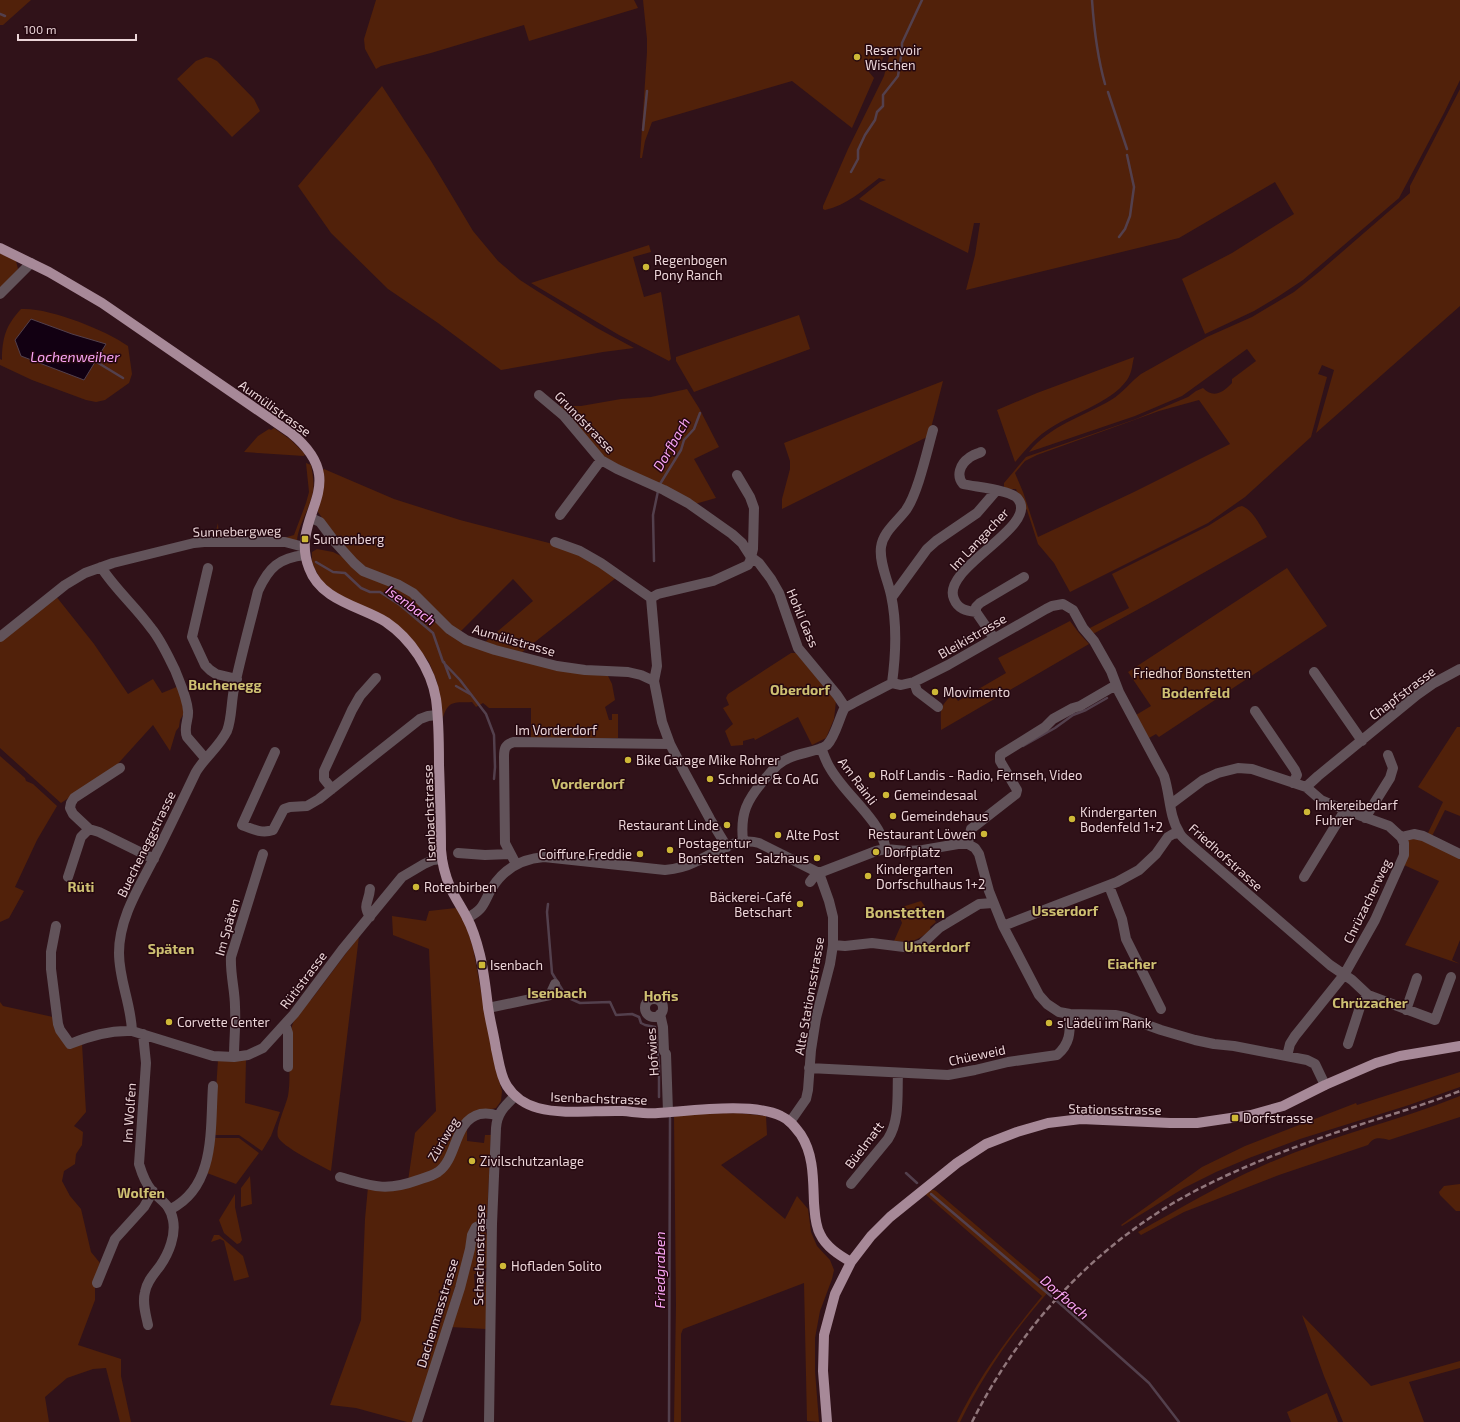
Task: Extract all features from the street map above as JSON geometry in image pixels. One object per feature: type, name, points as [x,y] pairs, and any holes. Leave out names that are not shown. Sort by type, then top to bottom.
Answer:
[{"type":"main road","name":"Aumülistrasse","points":[[0,248],[76,287],[102,303],[301,441],[314,458],[319,476],[319,492],[311,518]]},
{"type":"main road","name":"Isenbachstrasse","points":[[311,518],[307,531],[305,551],[311,573],[324,590],[333,597],[385,622],[406,639],[431,680],[436,698],[442,859],[450,887],[467,918],[480,955],[488,1008],[502,1072],[507,1086],[515,1096],[527,1104],[538,1108],[553,1110],[624,1111],[643,1113],[689,1110],[754,1109],[770,1112],[780,1116],[790,1122],[804,1140],[810,1153],[816,1221],[819,1234],[833,1250],[851,1262]]},
{"type":"main road","name":"Stationsstrasse","points":[[827,1422],[823,1371],[824,1335],[835,1294],[851,1262],[871,1236],[890,1217],[957,1163],[986,1144],[1017,1132],[1048,1123],[1081,1119],[1197,1123],[1251,1115],[1283,1106],[1325,1085],[1376,1063],[1419,1053],[1460,1046]]},
{"type":"street","points":[[0,294],[31,263]]},
{"type":"street","name":"Grundstrasse","points":[[539,395],[564,416],[601,460],[688,503],[732,534],[742,543],[751,557]]},
{"type":"street","points":[[743,841],[742,825],[746,805],[751,796],[776,765],[794,756],[821,748],[828,744],[845,707],[892,683],[896,652],[892,597],[880,554],[882,542],[885,536],[906,510],[913,497],[934,430]]},
{"type":"street","name":"Im Langacher","points":[[976,612],[957,606],[953,597],[953,588],[960,576],[974,561],[1008,530],[1021,511],[1021,503],[1016,496],[963,484],[959,480],[959,472],[965,461],[969,457],[981,452]]},
{"type":"street","points":[[560,515],[601,460]]},
{"type":"street","points":[[651,598],[658,594],[697,586],[728,575],[748,564],[751,557],[754,508],[750,497],[737,474]]},
{"type":"street","points":[[892,597],[927,549],[936,541],[977,513],[996,491]]},
{"type":"street","name":"Aumülistrasse","points":[[311,518],[320,522],[334,542],[363,571],[399,585],[413,593],[449,629],[466,640],[495,650],[557,666],[585,670],[628,672],[641,675],[654,681]]},
{"type":"street","name":"Sunnebergweg","points":[[0,637],[65,585],[81,575],[101,566],[194,543],[204,542],[285,542],[305,551]]},
{"type":"street","points":[[555,542],[580,551],[601,563],[651,598],[657,666],[654,681],[662,722],[670,744],[710,820],[727,847]]},
{"type":"street","name":"Buecheneggstrasse","points":[[132,1031],[131,1018],[119,969],[121,934],[128,912],[196,772],[205,758],[221,742],[227,730],[237,679],[258,591],[271,570],[282,560],[305,551]]},
{"type":"street","name":"Hohli Gass","points":[[751,557],[759,563],[779,593],[798,648],[837,695],[845,707]]},
{"type":"street","points":[[101,566],[109,580],[151,627],[158,638],[174,669],[187,704],[188,714],[185,733],[205,758]]},
{"type":"street","points":[[208,568],[192,637],[205,665],[210,670],[216,674],[237,679]]},
{"type":"street","points":[[994,638],[976,612],[976,608],[980,603],[1024,577]]},
{"type":"street","name":"Bleikistrasse","points":[[892,683],[901,685],[914,682],[1046,609],[1063,604]]},
{"type":"street","name":"Friedhofstrasse","points":[[1063,604],[1073,610],[1083,628],[1094,641],[1111,671],[1116,685],[1164,776],[1171,804],[1172,816],[1179,833],[1231,880],[1330,965],[1344,975]]},
{"type":"street","name":"Chapfstrasse","points":[[1306,788],[1318,776],[1434,683],[1460,669]]},
{"type":"street","points":[[1314,672],[1362,741]]},
{"type":"street","points":[[332,789],[324,779],[324,771],[352,710],[360,696],[376,678]]},
{"type":"street","points":[[914,682],[917,691],[938,707]]},
{"type":"street","points":[[968,844],[971,829],[1016,794],[1017,790],[1000,761],[1000,755],[1045,727],[1053,719],[1073,708],[1080,706],[1116,685]]},
{"type":"street","points":[[1255,712],[1295,770],[1297,775],[1293,783]]},
{"type":"street","points":[[275,752],[240,829],[260,832],[273,830],[284,808],[307,806],[319,799],[420,719],[437,715]]},
{"type":"street","name":"Im Vorderdorf","points":[[510,854],[505,843],[504,757],[504,748],[510,743],[670,744]]},
{"type":"street","name":"Am Rainli","points":[[821,748],[829,768],[877,827],[884,838],[886,849]]},
{"type":"street","points":[[1365,818],[1390,778],[1393,768],[1388,755]]},
{"type":"street","points":[[120,768],[74,798],[70,808],[73,814],[89,830],[99,832],[154,859]]},
{"type":"street","points":[[1171,804],[1209,777],[1218,773],[1238,768],[1252,769],[1306,788],[1321,800],[1388,826],[1401,837],[1414,834],[1423,836],[1460,854]]},
{"type":"street","points":[[1304,876],[1345,810]]},
{"type":"street","points":[[68,878],[82,837],[89,830]]},
{"type":"street","points":[[1003,926],[1109,886],[1139,870],[1156,854],[1168,837],[1179,833]]},
{"type":"street","name":"Chrüzacherweg","points":[[1287,1056],[1290,1044],[1295,1036],[1344,975],[1375,920],[1404,855],[1404,842],[1401,837]]},
{"type":"street","points":[[467,918],[478,912],[482,907],[498,879],[516,864],[533,858],[665,870],[688,866],[727,847],[743,841],[752,840],[760,843],[814,878],[860,856],[876,851],[886,849],[906,851],[923,850],[958,844],[968,844],[979,854],[989,891],[1003,926],[1039,995],[1053,1009],[1070,1014],[1115,1015],[1125,1017],[1161,1030],[1196,1040],[1307,1060],[1315,1064],[1325,1085]]},
{"type":"street","points":[[458,853],[485,855],[510,854],[516,864]]},
{"type":"street","name":"Im Späten","points":[[234,1057],[236,1024],[230,971],[231,957],[263,854]]},
{"type":"street","name":"Rütistrasse","points":[[56,926],[51,952],[51,969],[58,1024],[70,1044],[94,1035],[132,1031],[213,1056],[234,1057],[248,1055],[263,1048],[285,1024],[342,950],[402,877],[424,864],[433,860],[442,859]]},
{"type":"street","name":"Alte Stationsstrasse","points":[[790,1122],[806,1099],[816,1018],[830,964],[833,945],[833,917],[829,901],[814,878]]},
{"type":"street","points":[[1109,886],[1122,919],[1126,939],[1161,1009]]},
{"type":"street","points":[[370,889],[369,898],[365,906],[370,917]]},
{"type":"street","points":[[979,904],[985,894],[989,891]]},
{"type":"street","points":[[833,945],[845,946],[872,943],[912,948],[922,944],[939,928],[979,904],[993,903]]},
{"type":"street","points":[[1344,975],[1368,995],[1434,1020],[1451,978]]},
{"type":"street","points":[[1406,1010],[1417,978]]},
{"type":"street","points":[[488,1008],[550,995],[556,984]]},
{"type":"street","points":[[1348,1044],[1361,1004],[1368,995]]},
{"type":"street","name":"Hofwies","points":[[660,1014],[663,1024],[664,1052],[666,1054],[668,1112]]},
{"type":"street","name":"Chüeweid","points":[[809,1068],[954,1075],[1008,1062],[1057,1054],[1063,1050],[1068,1042],[1070,1032],[1070,1014]]},
{"type":"street","points":[[285,1024],[288,1033],[288,1067]]},
{"type":"street","name":"Im Wolfen","points":[[143,1034],[146,1063],[139,1164],[144,1179],[153,1191],[164,1200],[171,1209]]},
{"type":"street","name":"Büelmatt","points":[[851,1184],[893,1132],[895,1123],[898,1073]]},
{"type":"street","points":[[148,1326],[144,1304],[145,1292],[150,1279],[160,1267],[169,1250],[173,1231],[171,1209],[182,1203],[197,1184],[204,1171],[209,1154],[213,1086]]},
{"type":"street","points":[[498,1116],[515,1096]]},
{"type":"street","name":"Züriweg","points":[[340,1177],[381,1188],[404,1185],[430,1176],[438,1172],[445,1165],[460,1132],[470,1119],[477,1115],[486,1113],[492,1113],[498,1116]]},
{"type":"street","name":"Schachenstrasse","points":[[488,1422],[492,1224],[496,1128],[498,1116]]},
{"type":"street","points":[[96,1283],[115,1239],[144,1207],[153,1191]]},
{"type":"street","name":"Dachenmasstrasse","points":[[417,1422],[460,1288],[472,1235],[476,1227],[483,1224],[492,1224]]},
{"type":"green space","points":[[0,0],[31,0],[3,25],[0,25]]},
{"type":"green space","points":[[376,0],[634,0],[638,8],[529,41],[524,25],[431,53],[381,66],[376,69],[365,49],[364,39]]},
{"type":"green space","points":[[643,0],[1460,0],[1460,80],[1399,198],[1303,280],[1254,311],[1205,334],[1182,279],[1232,253],[1294,214],[1275,182],[1179,238],[966,290],[975,255],[980,223],[974,223],[968,253],[859,199],[880,182],[886,180],[879,178],[860,193],[840,205],[825,210],[823,209],[848,149],[884,76],[891,49],[886,47],[883,58],[880,62],[869,64],[869,72],[874,78],[852,128],[792,81],[652,122],[645,141],[642,158],[640,158],[647,52]]},
{"type":"green space","points":[[206,57],[217,61],[254,99],[260,111],[232,137],[177,79],[196,61]]},
{"type":"green space","points":[[382,86],[431,161],[473,231],[498,261],[520,280],[537,291],[597,328],[634,348],[501,370],[438,323],[388,289],[331,233],[298,186]]},
{"type":"green space","points":[[1460,89],[1460,306],[1316,433],[1334,370],[1322,365],[1318,374],[1327,377],[1311,437],[1245,497],[1208,523],[1070,592],[1054,563],[1038,544],[1027,510],[1025,509],[1016,489],[1004,488],[1004,483],[1026,457],[1136,419],[1188,397],[1203,388],[1214,394],[1218,393],[1229,386],[1232,383],[1232,379],[1256,361],[1247,349],[1182,396],[1135,416],[1029,452],[1046,435],[1067,422],[1101,406],[1123,391],[1141,374],[1207,337],[1252,317],[1294,292],[1410,193],[1410,186]],"holes":[[[1199,400],[1230,444],[1134,492],[1038,537],[1015,473],[1025,461],[1037,455],[1159,411]]]},
{"type":"green space","points":[[649,245],[651,252],[633,257],[644,297],[661,292],[671,359],[669,361],[619,335],[531,283]]},
{"type":"green space","points":[[0,253],[16,261],[18,269],[0,289]]},
{"type":"green space","points":[[21,309],[32,309],[61,316],[106,333],[128,346],[132,374],[129,383],[105,400],[96,402],[86,400],[32,380],[0,365],[0,359],[2,360],[4,338],[8,326]],"holes":[[[72,334],[105,345],[84,380]]]},
{"type":"green space","points":[[799,315],[810,349],[694,392],[676,361],[676,357]]},
{"type":"green space","points":[[1134,357],[1130,375],[1120,388],[1100,402],[1046,431],[1034,441],[1015,462],[997,410],[1037,393]]},
{"type":"green space","points":[[943,381],[929,436],[782,509],[782,499],[790,469],[790,461],[784,443]]},
{"type":"green space","points":[[687,389],[699,408],[719,447],[694,459],[716,498],[695,504],[599,455],[555,406],[581,406],[621,399],[651,397]]},
{"type":"green space","points":[[274,428],[291,440],[305,454],[304,456],[244,452],[258,436],[269,429],[271,430]]},
{"type":"green space","points":[[306,463],[311,465],[313,492],[299,530],[297,541],[210,541],[215,534],[218,523],[219,540],[249,540],[249,537],[287,537],[294,535],[309,492]]},
{"type":"green space","points":[[324,469],[394,499],[460,520],[553,544],[583,557],[617,577],[521,653],[484,643],[533,601],[513,579],[460,632],[447,634],[569,672],[608,676],[612,684],[615,700],[605,707],[609,720],[612,720],[612,714],[618,714],[618,738],[531,738],[531,708],[489,708],[483,703],[476,707],[472,702],[457,702],[448,707],[442,717],[437,682],[429,662],[409,636],[324,585],[315,569],[312,562],[312,552],[317,549],[333,552],[345,558],[338,541],[318,512],[322,470]]},
{"type":"green space","points":[[1242,506],[1250,511],[1267,537],[1093,634],[1088,629],[1129,608],[1112,574],[1208,526]]},
{"type":"green space","name":"Friedhof Bonstetten","points":[[1287,568],[1327,626],[1159,737],[1156,734],[1149,738],[1136,715],[1151,706],[1128,672]]},
{"type":"green space","points":[[55,595],[94,644],[128,694],[153,679],[162,693],[179,686],[184,713],[180,720],[170,751],[153,725],[114,768],[61,803],[0,748],[0,639]]},
{"type":"green space","points":[[1070,621],[1089,644],[941,730],[941,710],[953,694],[958,701],[1006,673],[998,658]]},
{"type":"green space","points":[[791,653],[796,653],[836,701],[834,719],[826,738],[812,745],[798,717],[755,740],[754,738],[743,741],[743,745],[731,746],[725,731],[733,724],[723,708],[729,705],[726,698],[728,694]]},
{"type":"green space","points":[[1457,727],[1460,727],[1460,816],[1445,810],[1431,838],[1427,835],[1443,802],[1418,787]]},
{"type":"green space","points":[[0,756],[25,778],[26,781],[33,784],[57,806],[37,840],[15,887],[24,891],[9,918],[0,922]]},
{"type":"green space","points":[[1422,838],[1460,857],[1460,940],[1452,960],[1460,964],[1405,945],[1439,881],[1404,865],[1408,839]]},
{"type":"green space","points":[[921,901],[936,922],[930,927],[931,930],[922,937],[914,940],[906,942],[894,941],[902,923],[898,912],[902,907]]},
{"type":"green space","points":[[456,908],[466,925],[473,948],[495,1067],[502,1091],[501,1101],[496,1108],[479,1112],[439,1168],[408,1181],[415,1133],[436,1111],[429,949],[393,935],[392,916],[426,921],[429,911]]},
{"type":"green space","points":[[359,936],[331,1171],[302,1156],[286,1145],[278,1137],[277,1133],[288,1096],[289,1043],[293,1022],[303,1006],[308,1000],[311,1000]]},
{"type":"green space","points":[[0,1002],[3,1006],[53,1017],[70,1044],[82,1044],[86,1112],[74,1126],[83,1132],[82,1145],[76,1154],[75,1164],[64,1171],[62,1181],[70,1196],[81,1209],[91,1252],[100,1263],[95,1277],[95,1300],[78,1345],[121,1359],[121,1376],[131,1422],[120,1422],[106,1368],[93,1369],[67,1378],[45,1397],[49,1422],[0,1422]]},
{"type":"green space","points":[[246,1059],[245,1103],[280,1112],[271,1136],[262,1151],[239,1135],[213,1135],[218,1060]]},
{"type":"green space","points":[[1460,1072],[1460,1087],[1409,1105],[1300,1139],[1249,1158],[1184,1188],[1122,1226],[1121,1225],[1202,1167],[1245,1146],[1356,1103],[1357,1105]]},
{"type":"green space","points":[[1460,1096],[1460,1117],[1389,1140],[1383,1138],[1374,1139],[1368,1145],[1279,1175],[1184,1212],[1141,1235],[1138,1232],[1230,1181],[1262,1166],[1311,1146],[1411,1114]]},
{"type":"green space","points":[[737,1113],[766,1116],[767,1135],[721,1165],[785,1219],[797,1196],[808,1209],[811,1232],[817,1246],[830,1260],[834,1270],[820,1311],[815,1338],[815,1371],[819,1422],[807,1421],[804,1283],[683,1329],[681,1334],[681,1422],[674,1422],[676,1305],[674,1117],[679,1115],[694,1114]]},
{"type":"green space","points":[[467,1128],[467,1141],[484,1143],[485,1135],[491,1135],[487,1217],[474,1223],[415,1422],[407,1422],[356,1408],[330,1405],[361,1320],[365,1219],[368,1187],[432,1177]]},
{"type":"green space","points":[[212,1138],[239,1138],[259,1153],[236,1184],[207,1173]]},
{"type":"green space","points":[[250,1176],[252,1204],[241,1207],[241,1188]]},
{"type":"green space","points":[[1460,1184],[1460,1211],[1456,1211],[1440,1195],[1439,1192],[1444,1186]]},
{"type":"green space","points":[[930,1190],[936,1191],[1051,1289],[1001,1352],[979,1386],[960,1422],[957,1422],[985,1372],[1042,1296],[925,1194]]},
{"type":"green space","points":[[235,1194],[235,1207],[242,1240],[237,1244],[224,1233],[219,1220]]},
{"type":"green space","points":[[484,1229],[487,1235],[487,1267],[481,1274],[474,1274],[475,1291],[484,1291],[484,1284],[486,1281],[486,1329],[450,1327],[474,1236]]},
{"type":"green space","points":[[214,1235],[219,1235],[243,1256],[249,1277],[234,1281],[224,1241],[220,1239],[211,1242]]},
{"type":"green space","points":[[1302,1315],[1371,1386],[1460,1361],[1460,1368],[1409,1382],[1424,1422],[1343,1422],[1324,1376]]},
{"type":"green space","points":[[1327,1393],[1338,1422],[1291,1422],[1287,1412]]},
{"type":"water","name":"Lochenweiher","points":[[31,319],[72,334],[106,344],[84,380],[21,356],[15,340]]},
{"type":"waterway","points":[[851,172],[858,159],[858,150],[865,135],[875,120],[877,112],[883,106],[883,95],[898,76],[902,43],[922,0]]},
{"type":"waterway","points":[[1092,0],[1096,42],[1105,84]]},
{"type":"waterway","points":[[0,14],[5,16]]},
{"type":"waterway","name":"Dorfbach","points":[[643,130],[647,91]]},
{"type":"waterway","points":[[1108,92],[1127,149]]},
{"type":"waterway","points":[[1119,237],[1125,229],[1130,216],[1134,187],[1127,155]]},
{"type":"waterway","name":"Isenbach","points":[[95,361],[123,378]]},
{"type":"waterway","name":"Dorfbach","points":[[660,484],[681,450],[684,440],[694,429],[700,413]]},
{"type":"waterway","name":"Dorfbach","points":[[654,561],[653,515],[658,491]]},
{"type":"waterway","name":"Isenbach","points":[[316,562],[333,572],[345,573],[361,588],[370,592],[380,592],[400,605],[433,633],[443,662],[460,680],[486,714],[494,735],[494,779]]},
{"type":"waterway","name":"Isenbach","points":[[444,662],[450,678]]},
{"type":"waterway","name":"Isenbach","points":[[456,686],[470,694]]},
{"type":"waterway","points":[[1023,746],[1055,728],[1073,715],[1086,710],[1107,698]]},
{"type":"waterway","name":"Isenbach","points":[[548,904],[547,912],[552,973],[563,991],[571,999],[580,1003],[610,1002],[616,1015],[632,1014],[639,1017],[641,1023],[655,1027],[659,1066],[659,1097]]},
{"type":"waterway","name":"Friedgraben","points":[[669,1422],[670,1118]]},
{"type":"waterway","name":"Dorfbach","points":[[906,1173],[917,1183]]},
{"type":"waterway","name":"Dorfbach","points":[[931,1194],[1065,1308],[1149,1383],[1179,1422]]},
{"type":"railway","points":[[972,1422],[990,1389],[1033,1326],[1084,1270],[1143,1223],[1191,1193],[1259,1161],[1330,1134],[1460,1091]]},
{"type":"place","name":"Reservoir Wischen","points":[[857,57]]},
{"type":"place","name":"Regenbogen Pony Ranch","points":[[646,267]]},
{"type":"place","name":"Sunnenberg","points":[[305,539]]},
{"type":"place","name":"Movimento","points":[[935,692]]},
{"type":"place","name":"Bike Garage Mike Rohrer","points":[[628,760]]},
{"type":"place","name":"Rolf Landis - Radio, Fernseh, Video","points":[[872,775]]},
{"type":"place","name":"Schnider & Co AG","points":[[710,779]]},
{"type":"place","name":"Gemeindesaal","points":[[886,795]]},
{"type":"place","name":"Imkereibedarf Fuhrer","points":[[1307,812]]},
{"type":"place","name":"Gemeindehaus","points":[[893,816]]},
{"type":"place","name":"Kindergarten Bodenfeld 1+2","points":[[1072,819]]},
{"type":"place","name":"Restaurant Linde","points":[[727,825]]},
{"type":"place","name":"Restaurant Löwen","points":[[984,834]]},
{"type":"place","name":"Alte Post","points":[[778,835]]},
{"type":"place","name":"Postagentur Bonstetten","points":[[670,850]]},
{"type":"place","name":"Dorfplatz","points":[[876,852]]},
{"type":"place","name":"Coiffure Freddie","points":[[640,854]]},
{"type":"place","name":"Salzhaus","points":[[817,858]]},
{"type":"place","name":"Kindergarten Dorfschulhaus 1+2","points":[[868,876]]},
{"type":"place","name":"Rotenbirben","points":[[416,887]]},
{"type":"place","name":"Bäckerei-Café Betschart","points":[[800,904]]},
{"type":"place","name":"Isenbach","points":[[482,965]]},
{"type":"place","name":"Corvette Center","points":[[169,1022]]},
{"type":"place","name":"s'Lädeli im Rank","points":[[1049,1023]]},
{"type":"place","name":"Dorfstrasse","points":[[1235,1118]]},
{"type":"place","name":"Zivilschutzanlage","points":[[472,1161]]},
{"type":"place","name":"Hofladen Solito","points":[[503,1266]]},
{"type":"district","name":"Buchenegg","points":[[225,684]]},
{"type":"district","name":"Oberdorf","points":[[800,689]]},
{"type":"district","name":"Bodenfeld","points":[[1196,692]]},
{"type":"district","name":"Vorderdorf","points":[[588,783]]},
{"type":"district","name":"Rüti","points":[[81,886]]},
{"type":"district","name":"Usserdorf","points":[[1065,910]]},
{"type":"district","name":"Bonstetten","points":[[905,912]]},
{"type":"district","name":"Unterdorf","points":[[937,946]]},
{"type":"district","name":"Späten","points":[[171,948]]},
{"type":"district","name":"Eiacher","points":[[1132,963]]},
{"type":"district","name":"Isenbach","points":[[557,992]]},
{"type":"district","name":"Hofis","points":[[661,995]]},
{"type":"district","name":"Chrüzacher","points":[[1370,1002]]},
{"type":"district","name":"Wolfen","points":[[141,1192]]}]
